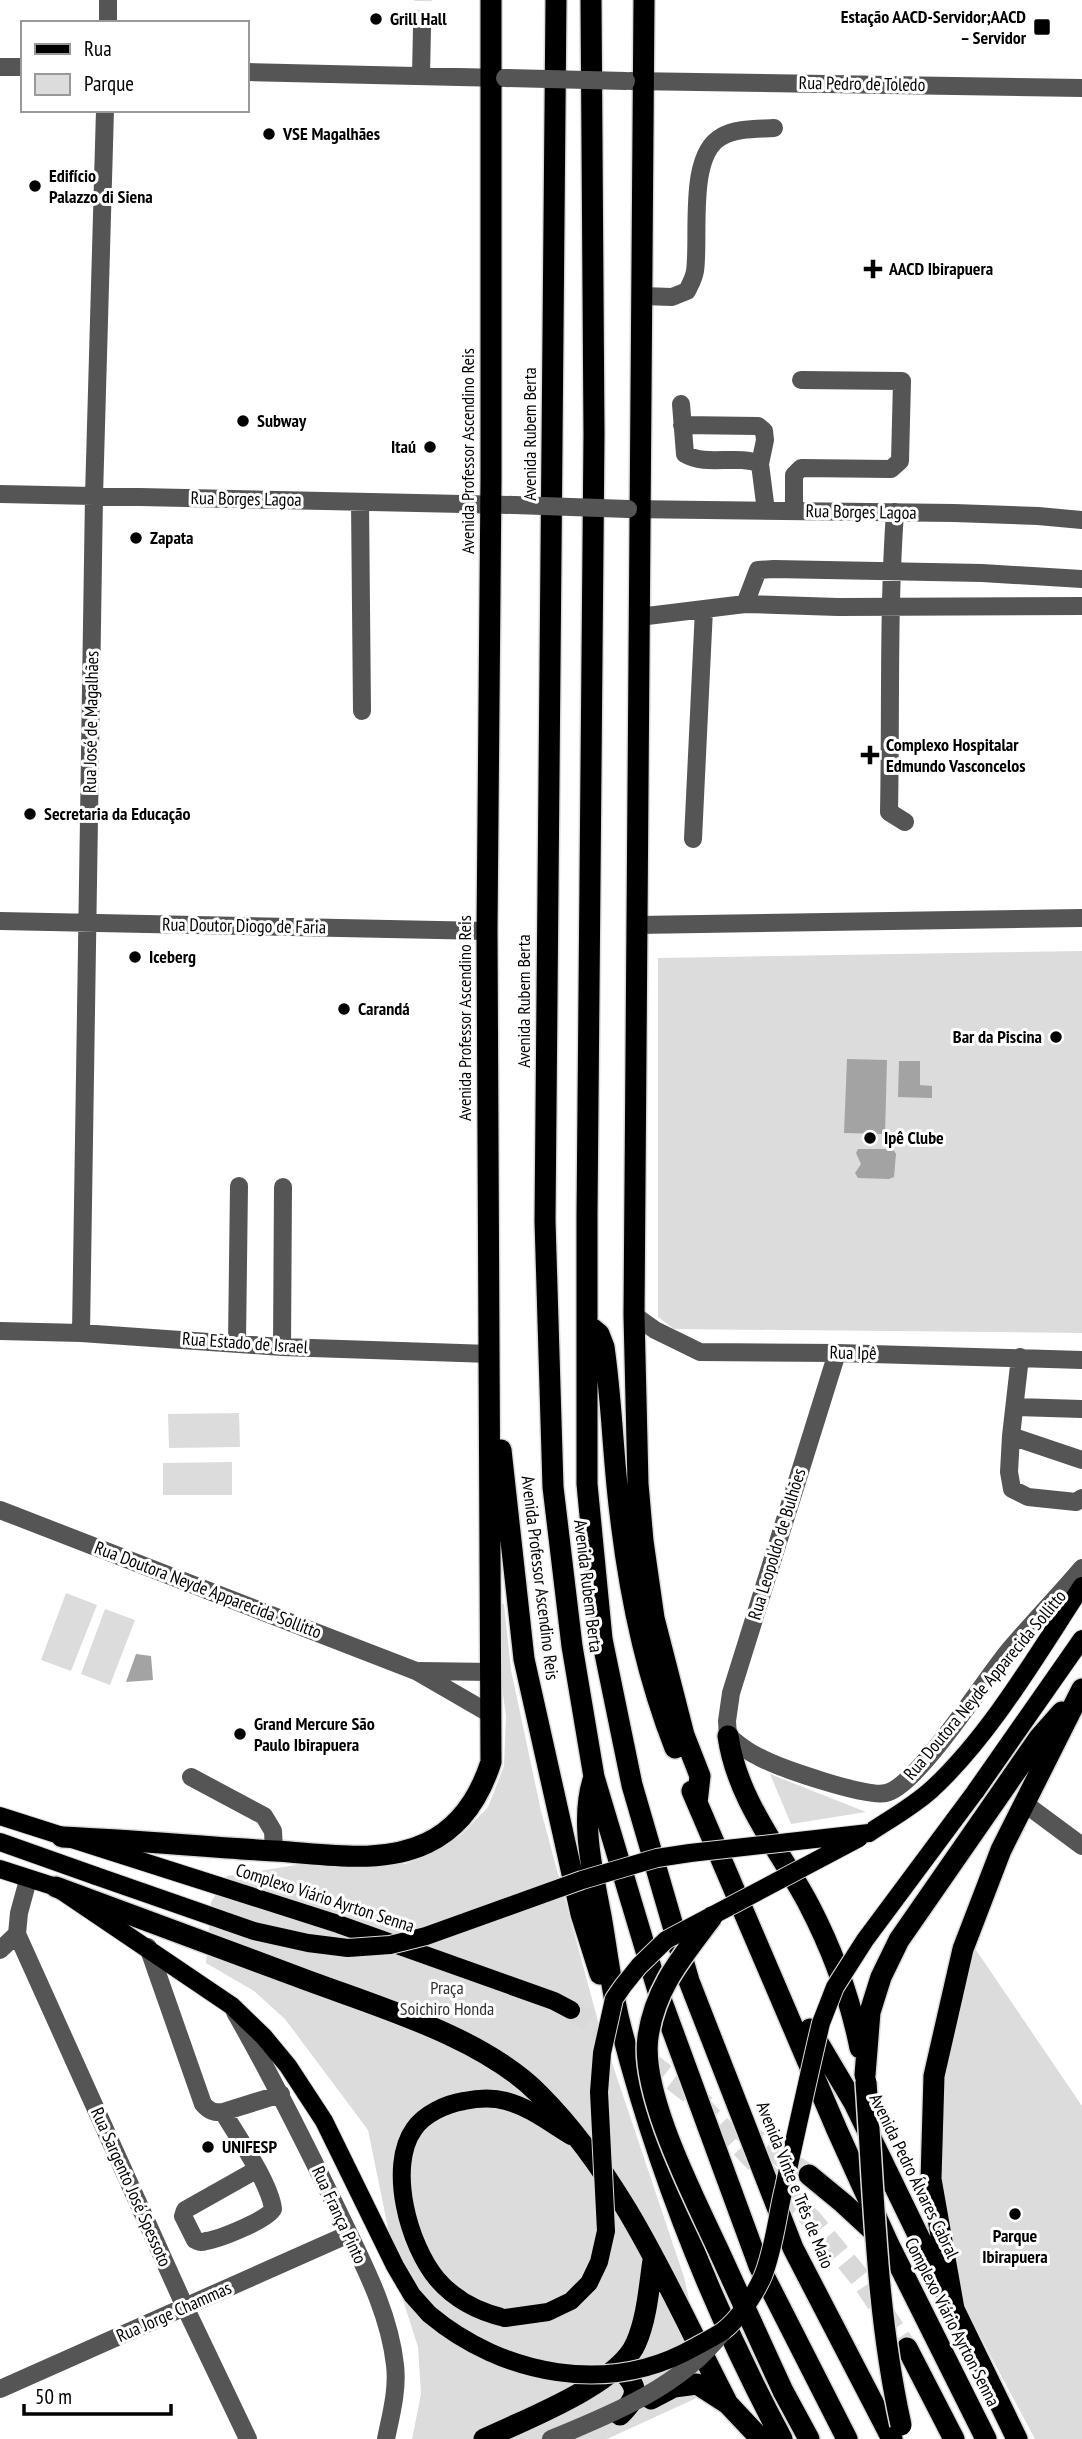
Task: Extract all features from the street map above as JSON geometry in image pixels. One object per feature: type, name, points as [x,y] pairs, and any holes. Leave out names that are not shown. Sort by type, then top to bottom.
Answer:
[{"type":"highway","name":"Avenida Professor Ascendino Reis","points":[[491,0],[498,78],[487,931],[489,1415],[499,1432],[524,1659],[581,1914],[609,2004],[619,2017]]},
{"type":"highway","name":"Avenida Rubem Berta","points":[[556,0],[545,1221],[553,1487],[572,1646],[594,1777],[658,1991],[759,2266],[847,2439]]},
{"type":"highway","name":"Avenida Rubem Berta","points":[[592,0],[594,434],[587,1484],[602,1639],[632,1785],[690,1981]]},
{"type":"highway","points":[[644,0],[634,82],[642,296],[634,509],[639,617],[634,1315],[638,1484],[653,1618],[684,1735],[700,1776],[697,1803]]},
{"type":"highway","points":[[587,1324],[599,1334],[604,1347],[620,1514],[632,1591],[646,1656],[665,1723],[837,2130],[889,2245]]},
{"type":"highway","points":[[62,1837],[376,1856],[393,1855],[429,1842],[450,1828],[479,1794],[491,1762],[489,1415]]},
{"type":"highway","points":[[865,2078],[870,2012],[881,1977],[899,1940],[1039,1738],[1082,1688]]},
{"type":"highway","points":[[954,2309],[932,2179],[934,2076],[963,1949],[1001,1850],[1082,1688]]},
{"type":"highway","points":[[728,1736],[733,1764],[742,1788],[809,1905],[842,1979],[852,2009],[865,2078],[883,2321],[899,2434]]},
{"type":"highway","points":[[594,1777],[588,1795],[588,1825],[619,2017],[655,2148],[706,2283],[756,2391],[782,2439]]},
{"type":"highway","points":[[56,1887],[428,2025],[504,2064],[538,2093],[585,2144],[639,2231],[728,2404]]},
{"type":"highway","points":[[712,1917],[663,1985],[647,2039],[648,2067],[658,2108],[687,2182],[783,2391],[809,2439]]},
{"type":"highway","name":"Avenida Pedro Álvares Cabral","points":[[757,1939],[854,2103],[1017,2439]]},
{"type":"highway","name":"Avenida Vinte e Três de Maio","points":[[690,1981],[793,2248],[899,2434]]},
{"type":"highway","name":"Complexo Viário Ayrton Senna","points":[[809,2175],[889,2245],[986,2439]]},
{"type":"highway","points":[[484,2439],[582,2391],[618,2367],[634,2348],[639,2334],[653,2260]]},
{"type":"highway","points":[[907,2348],[954,2439]]},
{"type":"highway","points":[[618,2367],[634,2384],[635,2393],[633,2402],[618,2416]]},
{"type":"highway","points":[[574,2439],[674,2388],[697,2384],[728,2404],[761,2439]]},
{"type":"main road","points":[[585,2144],[530,2111],[505,2101],[480,2098],[453,2102],[431,2113],[414,2128],[404,2151],[401,2175],[411,2229],[437,2279],[458,2298],[481,2312],[505,2318],[548,2312],[572,2301],[589,2283],[599,2262],[606,2231],[599,2092],[602,2053],[614,1999],[639,1966],[666,1940],[869,1833],[909,1808],[957,1763],[1016,1686],[1082,1586]]},
{"type":"main road","points":[[0,1870],[56,1887],[232,2006],[264,2037],[288,2066],[324,2121],[412,2295],[429,2314],[461,2339],[543,2370],[584,2375],[614,2375],[649,2368],[681,2355],[724,2331],[738,2316],[763,2276],[821,2023],[835,1987],[865,1940],[975,1792],[1082,1639]]},
{"type":"main road","name":"Complexo Viário Ayrton Senna","points":[[0,1816],[338,1924],[554,2001],[571,2010]]},
{"type":"main road","points":[[0,1842],[254,1931],[308,1943],[348,1948],[390,1945],[426,1936],[582,1880],[657,1858],[869,1833]]},
{"type":"street","points":[[108,0],[108,21]]},
{"type":"street","points":[[421,75],[422,28]]},
{"type":"street","points":[[0,66],[21,67]]},
{"type":"street","points":[[248,72],[498,78]]},
{"type":"street","name":"Rua Pedro de Toledo","points":[[498,78],[1082,88]]},
{"type":"street","name":"Rua José de Magalhães","points":[[81,1333],[94,496],[105,112]]},
{"type":"street","points":[[642,296],[673,297],[688,291],[695,273],[700,166],[709,149],[718,138],[736,131],[774,128]]},
{"type":"street","points":[[794,511],[794,475],[801,468],[891,469],[900,461],[902,381],[802,380]]},
{"type":"street","points":[[681,404],[685,454],[694,459],[749,459],[760,464]]},
{"type":"street","points":[[682,425],[758,426],[764,431],[760,464],[766,511]]},
{"type":"street","name":"Rua Borges Lagoa","points":[[0,494],[634,509],[895,512],[1038,516],[1082,520]]},
{"type":"street","points":[[360,502],[362,711]]},
{"type":"street","points":[[895,512],[891,571],[889,812],[905,822]]},
{"type":"street","points":[[745,604],[758,570],[982,573],[1082,579]]},
{"type":"street","points":[[639,617],[745,604],[1082,606]]},
{"type":"street","points":[[693,839],[704,609]]},
{"type":"street","points":[[637,925],[1082,918]]},
{"type":"street","name":"Rua Doutor Diogo de Faria","points":[[0,920],[487,931]]},
{"type":"street","points":[[237,1342],[239,1186]]},
{"type":"street","points":[[282,1347],[283,1187]]},
{"type":"street","name":"Rua Ipê","points":[[634,1315],[655,1330],[700,1352],[1082,1360]]},
{"type":"street","name":"Rua Estado de Israel","points":[[0,1331],[81,1333],[282,1347],[490,1354]]},
{"type":"street","name":"Rua Leopoldo de Bulhões","points":[[728,1736],[727,1721],[732,1693],[836,1353]]},
{"type":"street","points":[[1020,1357],[1011,1436],[1009,1472],[1012,1489],[1028,1497],[1076,1502],[1082,1498]]},
{"type":"street","points":[[1014,1407],[1082,1409]]},
{"type":"street","points":[[1011,1436],[1082,1460]]},
{"type":"street","name":"Rua Doutora Neyde Apparecida Sollitto","points":[[0,1510],[416,1671]]},
{"type":"street","name":"Rua Doutora Neyde Apparecida Sollitto","points":[[728,1736],[760,1758],[793,1770],[870,1794],[891,1791],[906,1782],[925,1761],[1009,1650],[1082,1568]]},
{"type":"street","points":[[416,1671],[492,1672]]},
{"type":"street","points":[[416,1671],[492,1716]]},
{"type":"street","points":[[191,1777],[264,1816],[273,1831],[274,1851]]},
{"type":"street","points":[[1024,1803],[1082,1846]]},
{"type":"street","points":[[0,1950],[17,1934],[19,1913],[28,1880]]},
{"type":"street","name":"Rua Sargento José Spessoto","points":[[17,1934],[185,2307],[248,2439]]},
{"type":"street","points":[[148,1947],[203,2104],[215,2113],[223,2112],[281,2094]]},
{"type":"street","name":"Rua França Pinto","points":[[232,2006],[281,2094],[349,2234],[388,2324],[396,2367],[394,2401],[386,2439]]},
{"type":"street","points":[[223,2112],[256,2170],[272,2200],[271,2213],[205,2242],[195,2239],[183,2216],[185,2210],[256,2170]]},
{"type":"street","name":"Rua Jorge Chammas","points":[[0,2389],[349,2234]]},
{"type":"street","points":[[551,2439],[592,2422],[670,2382],[695,2363],[724,2331]]},
{"type":"green space","name":"Ipê Clube","points":[[1082,951],[1082,1333],[674,1329],[658,1317],[658,958]]},
{"type":"green space","points":[[239,1413],[240,1447],[169,1448],[168,1414]]},
{"type":"green space","points":[[232,1462],[232,1495],[163,1495],[163,1463]]},
{"type":"green space","points":[[66,1593],[97,1605],[71,1671],[41,1660]]},
{"type":"green space","name":"Praça Soichiro Honda","points":[[495,1604],[504,1604],[511,1670],[541,1811],[598,2021],[684,2277],[707,2381],[701,2396],[607,2439],[412,2439],[421,2394],[418,2347],[402,2297],[368,2130],[285,2019],[254,1991],[206,1963],[211,1902],[227,1876],[296,1865],[405,1864],[424,1857],[461,1835],[488,1807],[504,1766],[506,1716]]},
{"type":"green space","points":[[105,1609],[135,1620],[110,1685],[81,1674]]},
{"type":"green space","points":[[770,1774],[866,1812],[791,1824]]},
{"type":"green space","name":"Parque Ibirapuera","points":[[974,1947],[1082,2106],[1082,2439],[1035,2439],[963,2304],[941,2176],[943,2068]]},
{"type":"shaded area","points":[[847,1059],[887,1060],[885,1134],[844,1133]]},
{"type":"shaded area","points":[[899,1061],[920,1061],[920,1085],[932,1086],[932,1098],[898,1097]]},
{"type":"shaded area","points":[[858,1149],[893,1149],[896,1154],[894,1177],[858,1178],[855,1173],[861,1164],[856,1153]]},
{"type":"shaded area","points":[[136,1654],[151,1656],[153,1680],[126,1682]]},
{"type":"tunnel","points":[[422,28],[423,0]]},
{"type":"tunnel","points":[[571,2010],[626,2044],[706,2106]]},
{"type":"tunnel","points":[[698,2103],[812,2220],[861,2279],[907,2348]]},
{"type":"tunnel","points":[[741,2130],[809,2175]]},
{"type":"place","name":"Grill Hall","points":[[376,19]]},
{"type":"place","name":"Estação AACD-Servidor;AACD – Servidor","points":[[1042,27]]},
{"type":"place","name":"VSE Magalhães","points":[[269,134]]},
{"type":"place","name":"Edifício Palazzo di Siena","points":[[35,186]]},
{"type":"place","name":"AACD Ibirapuera","points":[[873,269]]},
{"type":"place","name":"Subway","points":[[243,421]]},
{"type":"place","name":"Itaú","points":[[430,447]]},
{"type":"place","name":"Zapata","points":[[136,538]]},
{"type":"place","name":"Complexo Hospitalar Edmundo Vasconcelos","points":[[870,755]]},
{"type":"place","name":"Secretaria da Educação","points":[[30,814]]},
{"type":"place","name":"Iceberg","points":[[135,957]]},
{"type":"place","name":"Carandá","points":[[344,1009]]},
{"type":"place","name":"Bar da Piscina","points":[[1056,1037]]},
{"type":"place","name":"Ipê Clube","points":[[870,1138]]},
{"type":"place","name":"Grand Mercure São Paulo Ibirapuera","points":[[240,1734]]},
{"type":"place","name":"UNIFESP","points":[[208,2147]]},
{"type":"place","name":"Parque Ibirapuera","points":[[1015,2214]]}]
